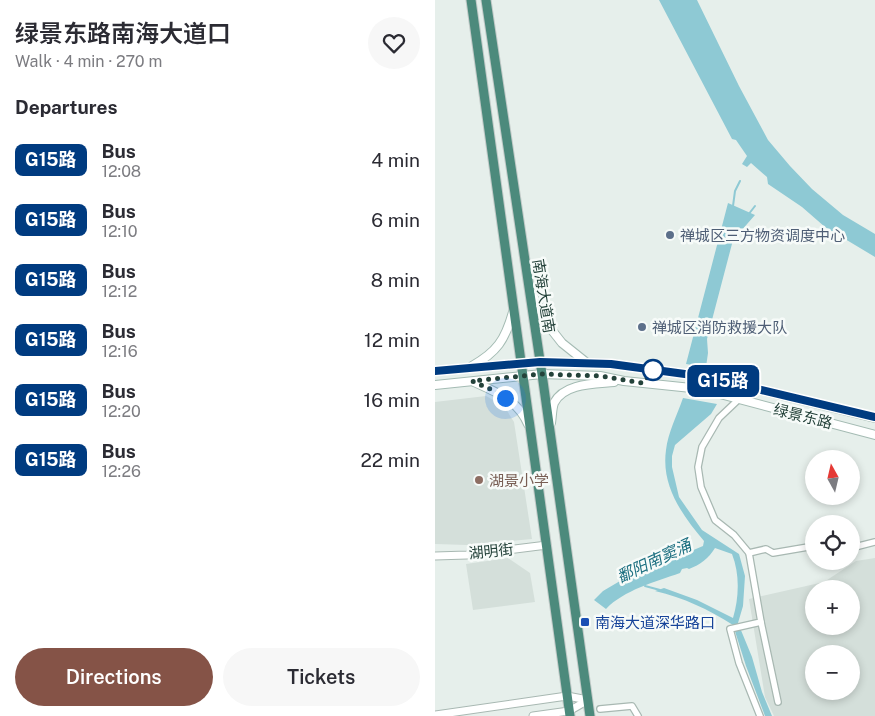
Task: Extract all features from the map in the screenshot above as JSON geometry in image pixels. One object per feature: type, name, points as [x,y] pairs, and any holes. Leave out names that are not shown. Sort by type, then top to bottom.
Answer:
[{"type":"highway","name":"南海大道南","points":[[471,0],[570,713]]},
{"type":"highway","name":"南海大道南","points":[[486,0],[550,428],[590,716]]},
{"type":"main road","points":[[529,288],[547,324],[562,343],[587,363]]},
{"type":"main road","points":[[470,368],[487,358],[499,345],[507,332],[514,310]]},
{"type":"main road","name":"绿景东路","points":[[435,371],[521,362],[611,364],[707,377],[875,418]]},
{"type":"main road","name":"绿景东路","points":[[435,386],[542,374],[600,376],[624,381],[701,390],[875,435]]},
{"type":"main road","points":[[472,381],[497,392],[513,403],[523,413],[531,434]]},
{"type":"main road","points":[[550,428],[554,403],[566,391],[586,385],[624,381]]},
{"type":"street","points":[[738,400],[719,418],[702,447],[698,467],[701,487],[715,520],[734,535],[749,553],[778,702]]},
{"type":"street","points":[[860,546],[875,542]]},
{"type":"street","name":"湖明街","points":[[435,556],[467,555],[547,545]]},
{"type":"street","points":[[749,553],[766,549],[773,553],[805,548]]},
{"type":"street","points":[[760,716],[739,663],[730,629],[761,622]]},
{"type":"street","points":[[435,715],[567,696],[588,700]]},
{"type":"street","points":[[534,716],[570,713],[588,700]]},
{"type":"street","points":[[600,708],[632,706],[639,716]]},
{"type":"shaded area","name":"湖景小学","points":[[486,396],[504,406],[514,422],[532,539],[467,545],[435,544],[435,402]]},
{"type":"shaded area","points":[[508,558],[530,573],[535,602],[473,610],[466,564]]},
{"type":"shaded area","points":[[875,558],[875,716],[774,716],[765,697],[749,599],[805,586],[805,635],[860,635],[860,580],[827,580],[842,570],[860,570],[860,560]]},
{"type":"water","points":[[659,0],[697,0],[768,140],[812,189],[843,215],[875,234],[875,257],[825,227],[802,207],[768,184],[767,177],[751,163],[747,167],[742,164],[747,156],[736,140],[732,139]]},
{"type":"water","points":[[728,203],[755,215],[733,240],[707,339],[706,367],[686,364]]},
{"type":"water","points":[[683,398],[717,404],[711,414],[675,445],[672,467],[679,497],[702,530],[739,554],[745,576],[743,606],[738,623],[772,716],[765,716],[733,625],[695,605],[655,591],[664,588],[697,600],[733,618],[738,586],[732,554],[715,548],[707,558],[697,565],[689,569],[682,569],[680,573],[650,583],[631,592],[613,602],[606,609],[594,600],[603,591],[620,581],[703,546],[704,541],[688,521],[675,499],[670,488],[665,463],[667,444]]},
{"type":"waterway","name":"鄱阳南窦涌","points":[[733,206],[735,191],[740,181]]},
{"type":"waterway","name":"鄱阳南窦涌","points":[[748,215],[755,206]]},
{"type":"waterway","points":[[645,586],[660,590]]},
{"type":"bus line","name":"G15路","points":[[435,371],[521,362],[559,361],[611,364],[707,377],[838,410],[875,417]]},
{"type":"place","name":"禅城区三方物资调度中心","points":[[670,235]]},
{"type":"place","name":"禅城区消防救援大队","points":[[642,327]]},
{"type":"place","name":"湖景小学","points":[[479,480]]},
{"type":"place","name":"南海大道深华路口","points":[[585,622]]},
{"type":"route","points":[[505,398],[497,392],[472,381],[542,374],[600,376],[643,383],[653,370]]}]
